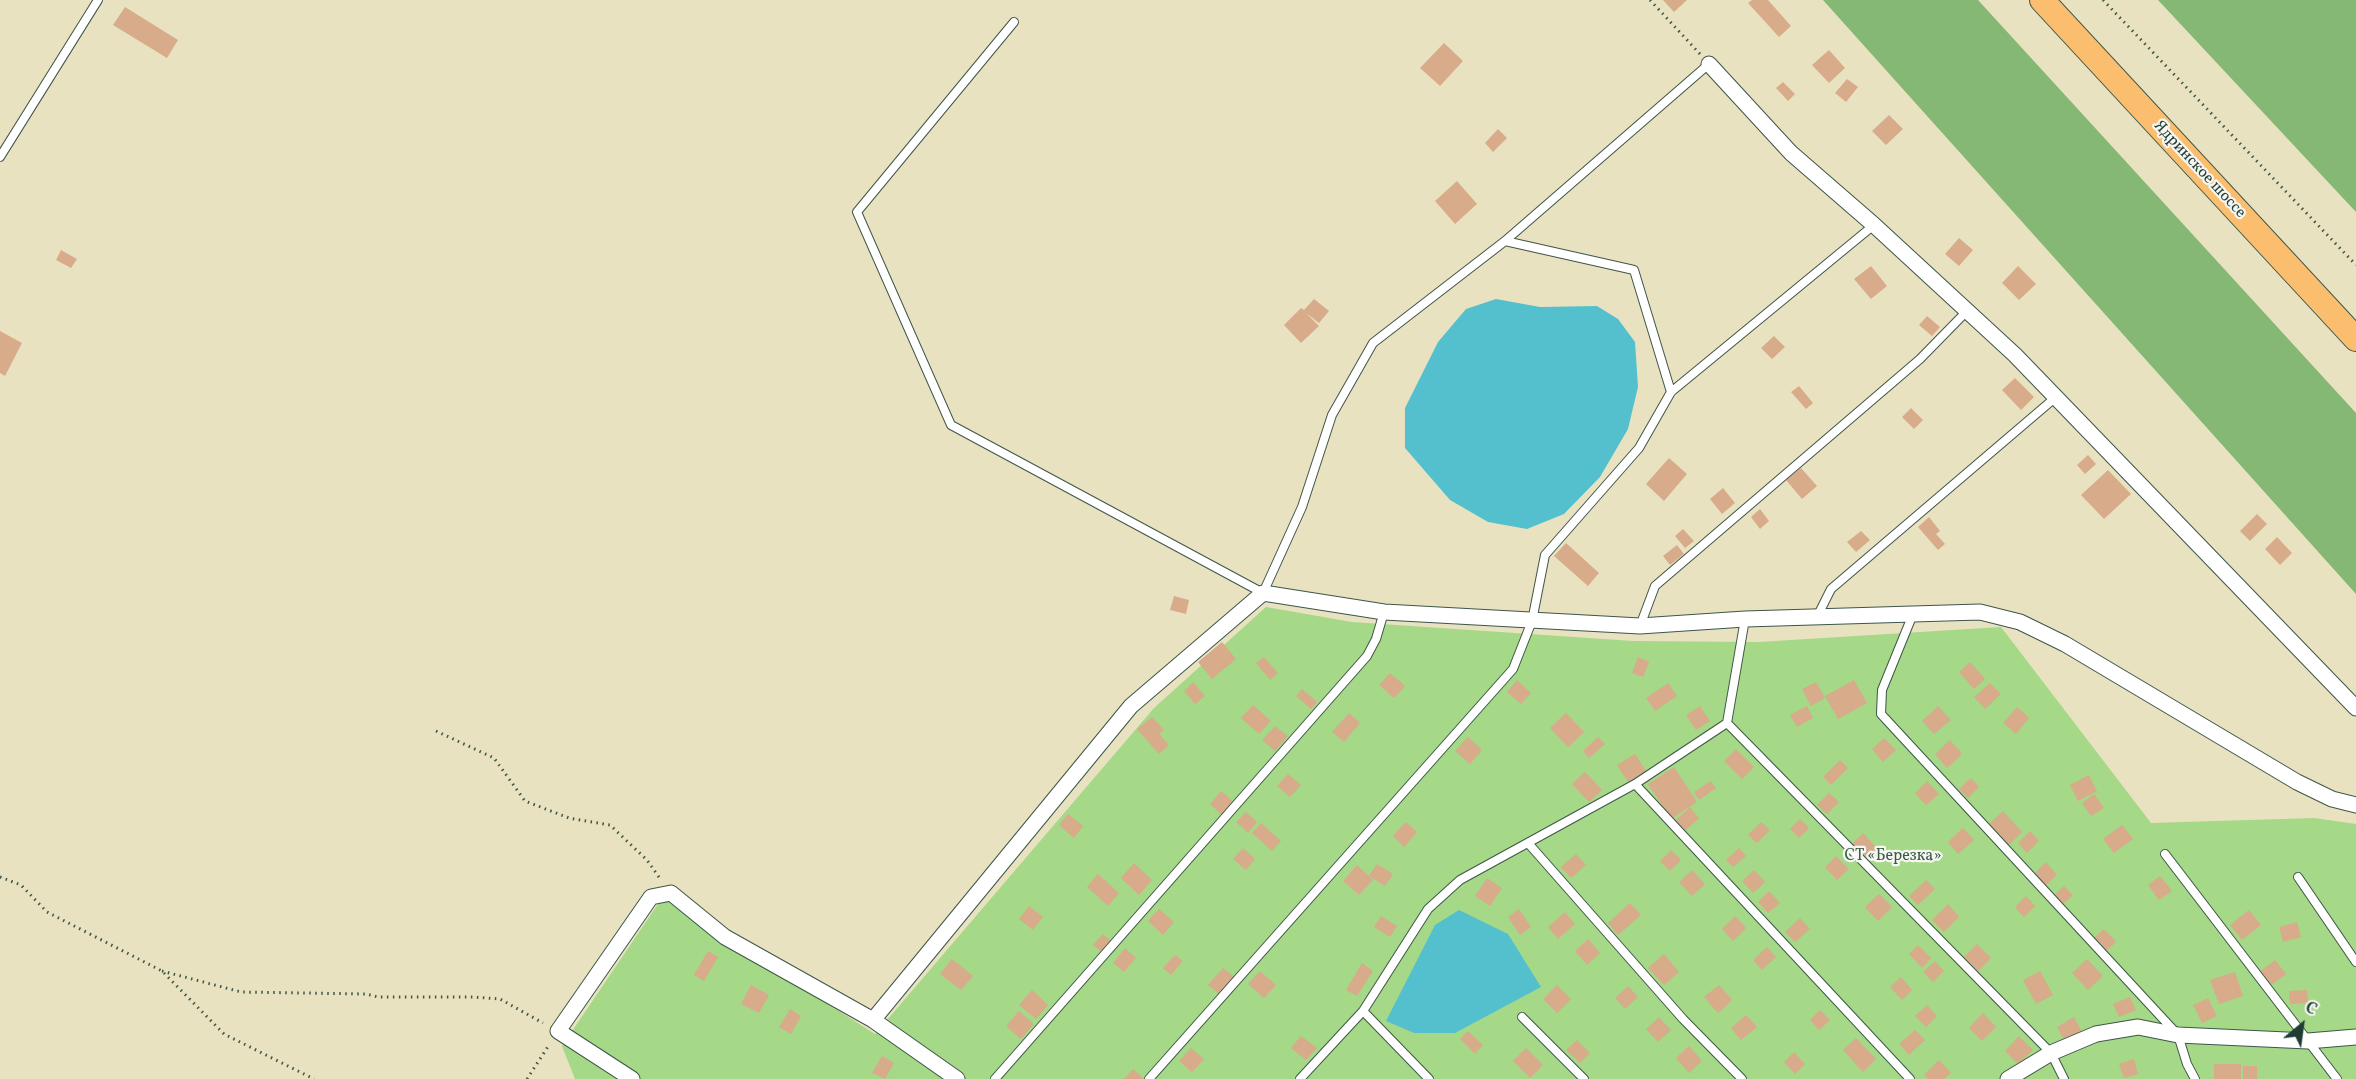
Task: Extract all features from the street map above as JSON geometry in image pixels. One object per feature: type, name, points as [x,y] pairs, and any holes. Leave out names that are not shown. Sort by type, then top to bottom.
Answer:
[{"type":"main road","name":"Ядринское шоссе","points":[[2042,0],[2356,339]]},
{"type":"street","points":[[1709,64],[1791,153],[1874,225],[2015,355],[2356,708]]},
{"type":"street","points":[[873,1020],[1131,706],[1263,593],[1384,612],[1640,626],[1745,619],[1980,612],[2020,622],[2065,644],[2297,782],[2332,799],[2356,805]]},
{"type":"street","points":[[632,1079],[558,1031],[651,897],[671,893],[724,937],[873,1020],[957,1079]]},
{"type":"street","points":[[2008,1079],[2051,1053],[2096,1034],[2138,1026],[2178,1035],[2308,1041],[2356,1037]]},
{"type":"lane","points":[[0,157],[98,0]]},
{"type":"lane","points":[[1014,22],[857,212],[951,425],[1263,593],[1302,507],[1332,415],[1373,343],[1505,241],[1709,64]]},
{"type":"lane","points":[[1149,1079],[1513,669],[1532,621],[1545,555],[1639,448],[1671,392],[1874,225]]},
{"type":"lane","points":[[1505,241],[1634,270],[1671,392]]},
{"type":"lane","points":[[1640,626],[1655,586],[1920,359],[1967,311]]},
{"type":"lane","points":[[1817,617],[1831,589],[2056,397]]},
{"type":"lane","points":[[995,1079],[1367,656],[1376,639],[1384,612]]},
{"type":"lane","points":[[1913,614],[1882,690],[1881,714],[2178,1035],[2187,1064],[2195,1079]]},
{"type":"lane","points":[[1300,1079],[1363,1011],[1428,909],[1460,880],[1635,784],[1727,723],[1745,619]]},
{"type":"lane","points":[[1727,723],[2051,1053],[2064,1079]]},
{"type":"lane","points":[[1635,784],[1910,1079]]},
{"type":"lane","points":[[1528,843],[1683,1019],[1742,1079]]},
{"type":"lane","points":[[2165,854],[2337,1079]]},
{"type":"lane","points":[[2298,877],[2356,962]]},
{"type":"lane","points":[[1363,1011],[1429,1079]]},
{"type":"lane","points":[[1522,1017],[1584,1079]]},
{"type":"path","points":[[1650,0],[1709,64]]},
{"type":"path","points":[[2103,0],[2356,265]]},
{"type":"path","points":[[436,731],[494,758],[525,801],[569,818],[610,825],[647,860],[671,893]]},
{"type":"path","points":[[0,877],[21,885],[47,912],[162,971],[241,992],[500,999],[558,1031],[527,1079]]},
{"type":"path","points":[[162,971],[224,1034],[314,1079]]},
{"type":"green space","points":[[1823,0],[1978,0],[2356,413],[2356,594]]},
{"type":"green space","points":[[2158,0],[2356,0],[2356,212]]},
{"type":"green space","name":"СТ «Березка»","points":[[1266,607],[1352,622],[1633,641],[1759,642],[2001,627],[2151,823],[2314,818],[2356,824],[2356,1079],[575,1079],[562,1046],[662,898],[875,1034],[1154,708]]},
{"type":"water","points":[[1496,299],[1540,307],[1597,306],[1618,319],[1635,342],[1638,387],[1628,429],[1600,477],[1564,514],[1527,529],[1488,522],[1450,500],[1405,448],[1405,408],[1438,342],[1466,309]]},
{"type":"water","points":[[1459,910],[1508,934],[1541,987],[1455,1033],[1414,1033],[1386,1021],[1435,925]]},
{"type":"building","points":[[1663,0],[1687,0],[1674,12]]},
{"type":"building","points":[[1752,0],[1768,0],[1791,26],[1779,37],[1748,3]]},
{"type":"building","points":[[125,7],[178,40],[167,58],[113,25]]},
{"type":"building","points":[[1444,43],[1463,61],[1440,86],[1420,68]]},
{"type":"building","points":[[1829,50],[1845,68],[1829,83],[1812,65]]},
{"type":"building","points":[[1847,79],[1858,87],[1846,102],[1835,93]]},
{"type":"building","points":[[1783,82],[1795,94],[1788,101],[1776,88]]},
{"type":"building","points":[[1889,115],[1903,129],[1886,145],[1872,131]]},
{"type":"building","points":[[1498,129],[1507,138],[1493,152],[1485,143]]},
{"type":"building","points":[[1457,181],[1477,204],[1455,224],[1435,201]]},
{"type":"building","points":[[1959,238],[1973,250],[1959,266],[1945,254]]},
{"type":"building","points":[[61,250],[77,259],[71,268],[56,260]]},
{"type":"building","points":[[1871,266],[1887,286],[1871,299],[1854,279]]},
{"type":"building","points":[[2018,266],[2036,284],[2019,300],[2002,283]]},
{"type":"building","points":[[1314,299],[1329,311],[1319,323],[1306,313],[1319,326],[1301,343],[1284,325]]},
{"type":"building","points":[[1927,316],[1940,327],[1932,336],[1919,325]]},
{"type":"building","points":[[0,331],[22,343],[5,376],[0,373]]},
{"type":"building","points":[[1774,336],[1785,347],[1772,359],[1761,348]]},
{"type":"building","points":[[2015,378],[2034,397],[2021,410],[2002,390]]},
{"type":"building","points":[[1799,386],[1813,403],[1806,409],[1791,392]]},
{"type":"building","points":[[1911,408],[1923,420],[1914,429],[1902,417]]},
{"type":"building","points":[[2088,455],[2096,464],[2085,474],[2077,465]]},
{"type":"building","points":[[1669,458],[1687,474],[1664,501],[1646,484]]},
{"type":"building","points":[[1801,468],[1817,486],[1802,499],[1786,480]]},
{"type":"building","points":[[2108,470],[2131,494],[2104,519],[2081,495]]},
{"type":"building","points":[[1723,488],[1735,503],[1722,514],[1710,499]]},
{"type":"building","points":[[1760,509],[1769,521],[1760,529],[1751,517]]},
{"type":"building","points":[[2257,514],[2267,524],[2250,541],[2240,531]]},
{"type":"building","points":[[1929,517],[1940,531],[1936,534],[1945,544],[1938,550],[1918,527]]},
{"type":"building","points":[[1683,529],[1694,541],[1685,548],[1675,536]]},
{"type":"building","points":[[1861,531],[1870,540],[1856,552],[1847,542]]},
{"type":"building","points":[[2277,537],[2292,553],[2280,565],[2265,549]]},
{"type":"building","points":[[1566,543],[1599,573],[1588,586],[1554,556]]},
{"type":"building","points":[[1677,545],[1684,554],[1670,565],[1663,556]]},
{"type":"building","points":[[1174,596],[1189,600],[1186,614],[1170,610]]},
{"type":"building","points":[[1222,642],[1236,659],[1212,679],[1198,662]]},
{"type":"building","points":[[1264,657],[1278,673],[1270,680],[1256,663]]},
{"type":"building","points":[[1638,657],[1649,662],[1643,677],[1632,673]]},
{"type":"building","points":[[1970,662],[1985,679],[1974,689],[1959,672]]},
{"type":"building","points":[[1390,673],[1405,686],[1394,698],[1379,685]]},
{"type":"building","points":[[1517,680],[1531,693],[1521,704],[1507,692]]},
{"type":"building","points":[[1854,680],[1867,703],[1838,719],[1825,696]]},
{"type":"building","points":[[1193,682],[1205,696],[1195,704],[1184,691]]},
{"type":"building","points":[[1816,682],[1825,698],[1811,706],[1802,689]]},
{"type":"building","points":[[1668,683],[1677,696],[1655,711],[1646,698]]},
{"type":"building","points":[[1990,683],[2001,694],[1985,709],[1974,697]]},
{"type":"building","points":[[1302,689],[1317,702],[1311,709],[1296,696]]},
{"type":"building","points":[[1253,705],[1271,721],[1259,734],[1241,718]]},
{"type":"building","points":[[1700,706],[1710,721],[1696,730],[1686,715]]},
{"type":"building","points":[[1807,706],[1813,718],[1797,727],[1790,715]]},
{"type":"building","points":[[1938,706],[1951,720],[1934,734],[1922,721]]},
{"type":"building","points":[[2017,707],[2029,718],[2016,734],[2003,723]]},
{"type":"building","points":[[1349,713],[1360,723],[1344,742],[1332,732]]},
{"type":"building","points":[[1566,713],[1584,732],[1568,747],[1550,728]]},
{"type":"building","points":[[1152,717],[1164,730],[1159,734],[1169,745],[1159,754],[1137,729]]},
{"type":"building","points":[[1275,726],[1288,736],[1275,751],[1262,740]]},
{"type":"building","points":[[1468,737],[1482,750],[1470,764],[1455,751]]},
{"type":"building","points":[[1598,737],[1605,744],[1589,758],[1583,751]]},
{"type":"building","points":[[1884,738],[1896,750],[1883,762],[1872,749]]},
{"type":"building","points":[[1950,740],[1962,754],[1947,768],[1935,754]]},
{"type":"building","points":[[1736,749],[1754,767],[1742,779],[1724,761]]},
{"type":"building","points":[[1635,754],[1646,771],[1628,782],[1617,765]]},
{"type":"building","points":[[1840,760],[1848,768],[1831,785],[1823,777]]},
{"type":"building","points":[[1674,767],[1697,802],[1671,819],[1648,784]]},
{"type":"building","points":[[1585,772],[1602,790],[1589,802],[1572,784]]},
{"type":"building","points":[[1288,774],[1301,785],[1290,797],[1277,786]]},
{"type":"building","points":[[2089,775],[2097,791],[2078,801],[2070,785]]},
{"type":"building","points":[[1971,778],[1979,787],[1968,798],[1959,789]]},
{"type":"building","points":[[1711,781],[1716,788],[1699,800],[1694,792]]},
{"type":"building","points":[[1927,781],[1939,794],[1926,805],[1915,793]]},
{"type":"building","points":[[1221,791],[1236,804],[1224,817],[1210,804]]},
{"type":"building","points":[[1829,793],[1839,802],[1827,814],[1817,805]]},
{"type":"building","points":[[2094,794],[2104,808],[2091,816],[2082,803]]},
{"type":"building","points":[[1690,807],[1699,818],[1685,831],[1676,820]]},
{"type":"building","points":[[2003,811],[2022,832],[2009,845],[1989,824]]},
{"type":"building","points":[[1246,812],[1257,822],[1248,833],[1236,822]]},
{"type":"building","points":[[1068,814],[1083,826],[1074,838],[1059,825]]},
{"type":"building","points":[[1800,819],[1809,828],[1799,838],[1790,829]]},
{"type":"building","points":[[1406,822],[1417,832],[1404,847],[1393,836]]},
{"type":"building","points":[[1761,822],[1770,830],[1757,843],[1748,835]]},
{"type":"building","points":[[1261,823],[1281,841],[1272,851],[1252,833]]},
{"type":"building","points":[[2122,825],[2133,839],[2114,853],[2103,839]]},
{"type":"building","points":[[1963,828],[1974,840],[1958,854],[1948,842]]},
{"type":"building","points":[[2030,831],[2039,841],[2027,853],[2018,843]]},
{"type":"building","points":[[1863,833],[1877,848],[1865,859],[1851,845]]},
{"type":"building","points":[[1243,848],[1255,859],[1246,870],[1233,859]]},
{"type":"building","points":[[1739,848],[1746,856],[1733,867],[1726,860]]},
{"type":"building","points":[[1671,850],[1681,860],[1670,871],[1660,861]]},
{"type":"building","points":[[1576,854],[1586,865],[1571,878],[1561,867]]},
{"type":"building","points":[[1836,856],[1849,869],[1837,880],[1825,867]]},
{"type":"building","points":[[2046,862],[2057,875],[2046,885],[2035,873]]},
{"type":"building","points":[[1134,863],[1152,880],[1139,895],[1121,878]]},
{"type":"building","points":[[1377,864],[1393,874],[1385,886],[1369,876]]},
{"type":"building","points":[[1357,865],[1373,880],[1359,895],[1343,881]]},
{"type":"building","points":[[1692,870],[1705,884],[1692,896],[1679,882]]},
{"type":"building","points":[[1754,870],[1765,882],[1753,893],[1742,881]]},
{"type":"building","points":[[1098,874],[1119,893],[1108,906],[1087,887]]},
{"type":"building","points":[[2160,876],[2172,891],[2159,900],[2148,885]]},
{"type":"building","points":[[1487,878],[1502,888],[1490,906],[1475,896]]},
{"type":"building","points":[[1926,880],[1935,889],[1918,905],[1909,896]]},
{"type":"building","points":[[2064,886],[2073,895],[2062,905],[2053,896]]},
{"type":"building","points":[[1769,891],[1780,903],[1768,913],[1758,902]]},
{"type":"building","points":[[1879,894],[1892,907],[1878,921],[1865,907]]},
{"type":"building","points":[[2026,896],[2035,906],[2024,917],[2015,907]]},
{"type":"building","points":[[1630,903],[1641,915],[1618,935],[1608,923]]},
{"type":"building","points":[[1948,904],[1959,917],[1944,932],[1932,920]]},
{"type":"building","points":[[1029,906],[1043,917],[1033,930],[1019,919]]},
{"type":"building","points":[[1159,909],[1174,922],[1163,935],[1148,921]]},
{"type":"building","points":[[1519,909],[1531,927],[1520,935],[1508,917]]},
{"type":"building","points":[[2249,910],[2261,925],[2242,940],[2230,925]]},
{"type":"building","points":[[1565,912],[1575,924],[1558,939],[1548,927]]},
{"type":"building","points":[[1381,916],[1397,926],[1390,937],[1374,927]]},
{"type":"building","points":[[1735,916],[1746,928],[1733,941],[1722,929]]},
{"type":"building","points":[[1800,918],[1810,929],[1795,942],[1785,932]]},
{"type":"building","points":[[2297,922],[2301,937],[2283,942],[2279,927]]},
{"type":"building","points":[[2104,929],[2116,942],[2104,953],[2092,940]]},
{"type":"building","points":[[1103,934],[1112,942],[1103,953],[1093,945]]},
{"type":"building","points":[[1588,939],[1600,953],[1587,965],[1575,951]]},
{"type":"building","points":[[1977,944],[1991,958],[1978,971],[1964,957]]},
{"type":"building","points":[[1918,945],[1931,958],[1922,968],[1909,954]]},
{"type":"building","points":[[1767,947],[1776,957],[1762,970],[1753,960]]},
{"type":"building","points":[[1125,948],[1136,958],[1124,972],[1113,963]]},
{"type":"building","points":[[708,951],[718,957],[704,981],[694,975]]},
{"type":"building","points":[[1664,954],[1679,972],[1664,985],[1648,968]]},
{"type":"building","points":[[1175,955],[1183,961],[1171,975],[1163,968]]},
{"type":"building","points":[[952,959],[973,976],[961,990],[940,974]]},
{"type":"building","points":[[2087,959],[2103,976],[2088,990],[2072,973]]},
{"type":"building","points":[[2275,960],[2286,974],[2270,986],[2259,972]]},
{"type":"building","points":[[1935,961],[1944,971],[1933,982],[1923,972]]},
{"type":"building","points":[[1362,963],[1373,971],[1357,996],[1346,990]]},
{"type":"building","points":[[1223,968],[1234,977],[1219,994],[1208,985]]},
{"type":"building","points":[[1260,971],[1276,985],[1264,998],[1248,984]]},
{"type":"building","points":[[2040,971],[2053,995],[2036,1004],[2023,980]]},
{"type":"building","points":[[2235,972],[2243,996],[2219,1004],[2210,980]]},
{"type":"building","points":[[1901,977],[1912,990],[1902,1000],[1890,987]]},
{"type":"building","points":[[751,985],[769,995],[759,1013],[741,1004]]},
{"type":"building","points":[[1557,985],[1571,999],[1557,1013],[1543,999]]},
{"type":"building","points":[[1719,985],[1732,1000],[1718,1013],[1704,997]]},
{"type":"building","points":[[1628,986],[1638,997],[1625,1009],[1615,998]]},
{"type":"building","points":[[1032,990],[1048,1005],[1036,1019],[1019,1005]]},
{"type":"building","points":[[2307,990],[2308,1003],[2290,1004],[2289,991]]},
{"type":"building","points":[[2130,997],[2136,1010],[2119,1017],[2113,1004]]},
{"type":"building","points":[[2208,998],[2217,1016],[2202,1023],[2193,1005]]},
{"type":"building","points":[[1927,1005],[1937,1016],[1926,1027],[1915,1016]]},
{"type":"building","points":[[790,1009],[801,1016],[791,1034],[779,1027]]},
{"type":"building","points":[[1820,1010],[1830,1020],[1819,1030],[1810,1020]]},
{"type":"building","points":[[1019,1011],[1034,1024],[1021,1039],[1006,1026]]},
{"type":"building","points":[[1983,1013],[1996,1027],[1982,1041],[1969,1028]]},
{"type":"building","points":[[1746,1015],[1757,1027],[1741,1040],[1731,1028]]},
{"type":"building","points":[[1659,1017],[1671,1030],[1658,1042],[1646,1029]]},
{"type":"building","points":[[2074,1017],[2082,1032],[2065,1042],[2057,1027]]},
{"type":"building","points":[[1915,1030],[1925,1040],[1909,1055],[1899,1044]]},
{"type":"building","points":[[1468,1031],[1483,1045],[1475,1054],[1460,1039]]},
{"type":"building","points":[[1301,1036],[1317,1048],[1306,1060],[1291,1048]]},
{"type":"building","points":[[2019,1036],[2033,1050],[2018,1064],[2005,1051]]},
{"type":"building","points":[[1856,1038],[1876,1059],[1863,1072],[1843,1050]]},
{"type":"building","points":[[1577,1040],[1590,1053],[1580,1063],[1566,1050]]},
{"type":"building","points":[[1689,1046],[1702,1061],[1689,1073],[1676,1058]]},
{"type":"building","points":[[1191,1048],[1204,1059],[1192,1072],[1179,1061]]},
{"type":"building","points":[[1526,1048],[1543,1065],[1530,1078],[1513,1061]]},
{"type":"building","points":[[1794,1052],[1805,1064],[1795,1074],[1784,1062]]},
{"type":"building","points":[[882,1056],[894,1063],[885,1079],[872,1073]]},
{"type":"building","points":[[2134,1059],[2138,1074],[2124,1078],[2119,1064]]},
{"type":"building","points":[[1939,1060],[1951,1073],[1944,1079],[1928,1079],[1924,1075]]},
{"type":"building","points":[[2214,1064],[2241,1064],[2241,1079],[2214,1079]]},
{"type":"building","points":[[2243,1066],[2257,1066],[2257,1079],[2243,1079]]},
{"type":"building","points":[[1133,1069],[1144,1079],[1124,1079]]}]
